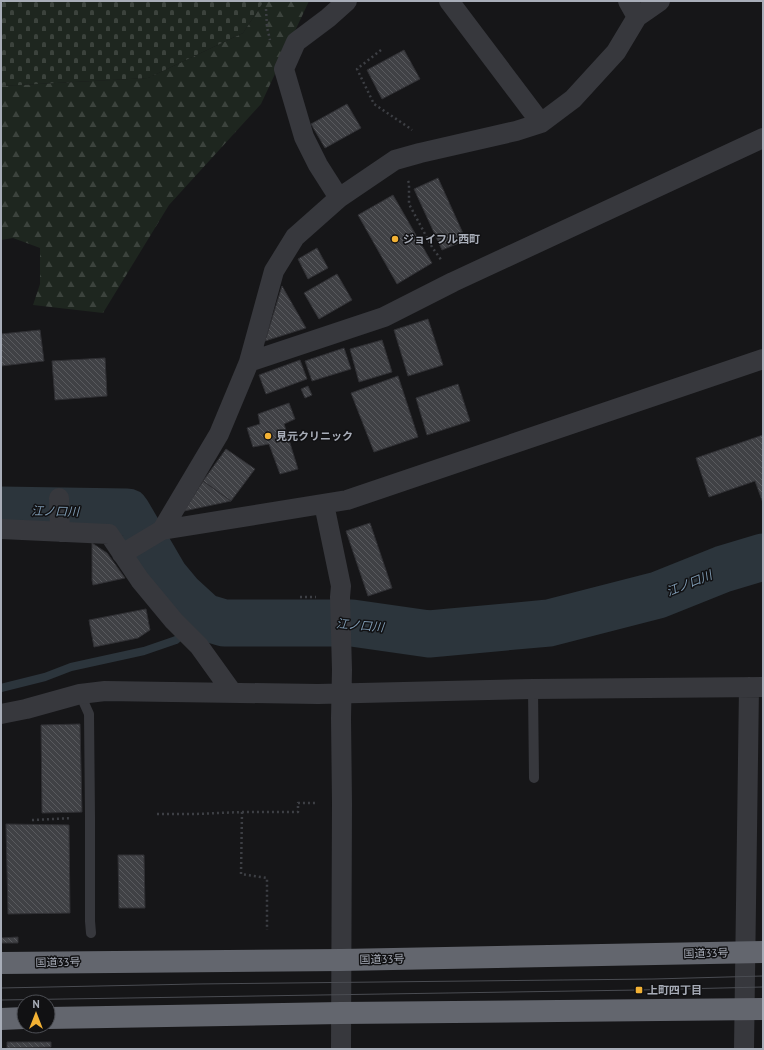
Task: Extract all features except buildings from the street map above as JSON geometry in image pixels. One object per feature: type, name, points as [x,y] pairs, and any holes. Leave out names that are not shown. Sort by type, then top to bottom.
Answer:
[{"type":"highway","name":"国道33号","points":[[1,964],[341,960],[754,952]]},
{"type":"highway","points":[[56,1018],[341,1013],[753,1009]]},
{"type":"highway","points":[[1,1019],[16,1018]]},
{"type":"street","points":[[338,198],[318,165],[304,137],[284,69],[296,42],[328,18],[346,1]]},
{"type":"street","points":[[449,1],[541,123]]},
{"type":"street","points":[[162,530],[219,434],[249,362],[274,271],[295,237],[338,198],[395,160],[516,131],[541,123],[573,99],[616,52],[632,9],[660,1]]},
{"type":"street","points":[[249,362],[384,317],[453,282],[763,138]]},
{"type":"street","points":[[126,551],[162,530],[347,500],[763,359]]},
{"type":"street","points":[[59,498],[60,527]]},
{"type":"street","points":[[324,504],[342,586],[340,597],[342,640],[341,1049]]},
{"type":"street","points":[[1,530],[60,527],[109,534],[126,551],[140,580],[174,621],[198,646],[232,692]]},
{"type":"street","points":[[1,714],[26,709],[80,694],[105,691],[318,694],[533,689],[756,687],[753,1009],[744,1049]]},
{"type":"lane","points":[[533,689],[534,778]]},
{"type":"lane","points":[[80,694],[89,714],[91,933]]},
{"type":"path","points":[[381,50],[357,69],[374,104],[412,129],[420,153]]},
{"type":"path","points":[[395,160],[409,183],[409,204],[432,247],[448,270],[453,282]]},
{"type":"path","points":[[157,814],[298,812],[298,803],[342,802]]},
{"type":"path","points":[[242,812],[241,874],[267,878],[267,930]]},
{"type":"path","points":[[32,820],[90,817]]},
{"type":"green space","points":[[1,1],[264,1],[243,33],[148,78],[1,86]]},
{"type":"green space","points":[[264,1],[309,1],[261,104],[169,205],[103,313],[33,305],[40,284],[40,248],[13,238],[1,240],[1,86],[148,78],[243,33]]},
{"type":"waterway","name":"江ノ口川","points":[[1,510],[127,512],[165,577],[180,595],[204,617],[224,623],[352,623],[429,634],[549,623],[658,595],[723,569],[763,557]]},
{"type":"waterway","points":[[1,688],[45,677],[71,667],[144,651],[176,640],[204,617]]},
{"type":"tram line","points":[[1,988],[196,984],[654,979],[763,976]]},
{"type":"tram line","points":[[1,1000],[763,987]]},
{"type":"place","name":"ジョイフル西町","points":[[395,239]]},
{"type":"place","name":"見元クリニック","points":[[268,436]]},
{"type":"place","name":"上町四丁目","points":[[639,990]]}]
